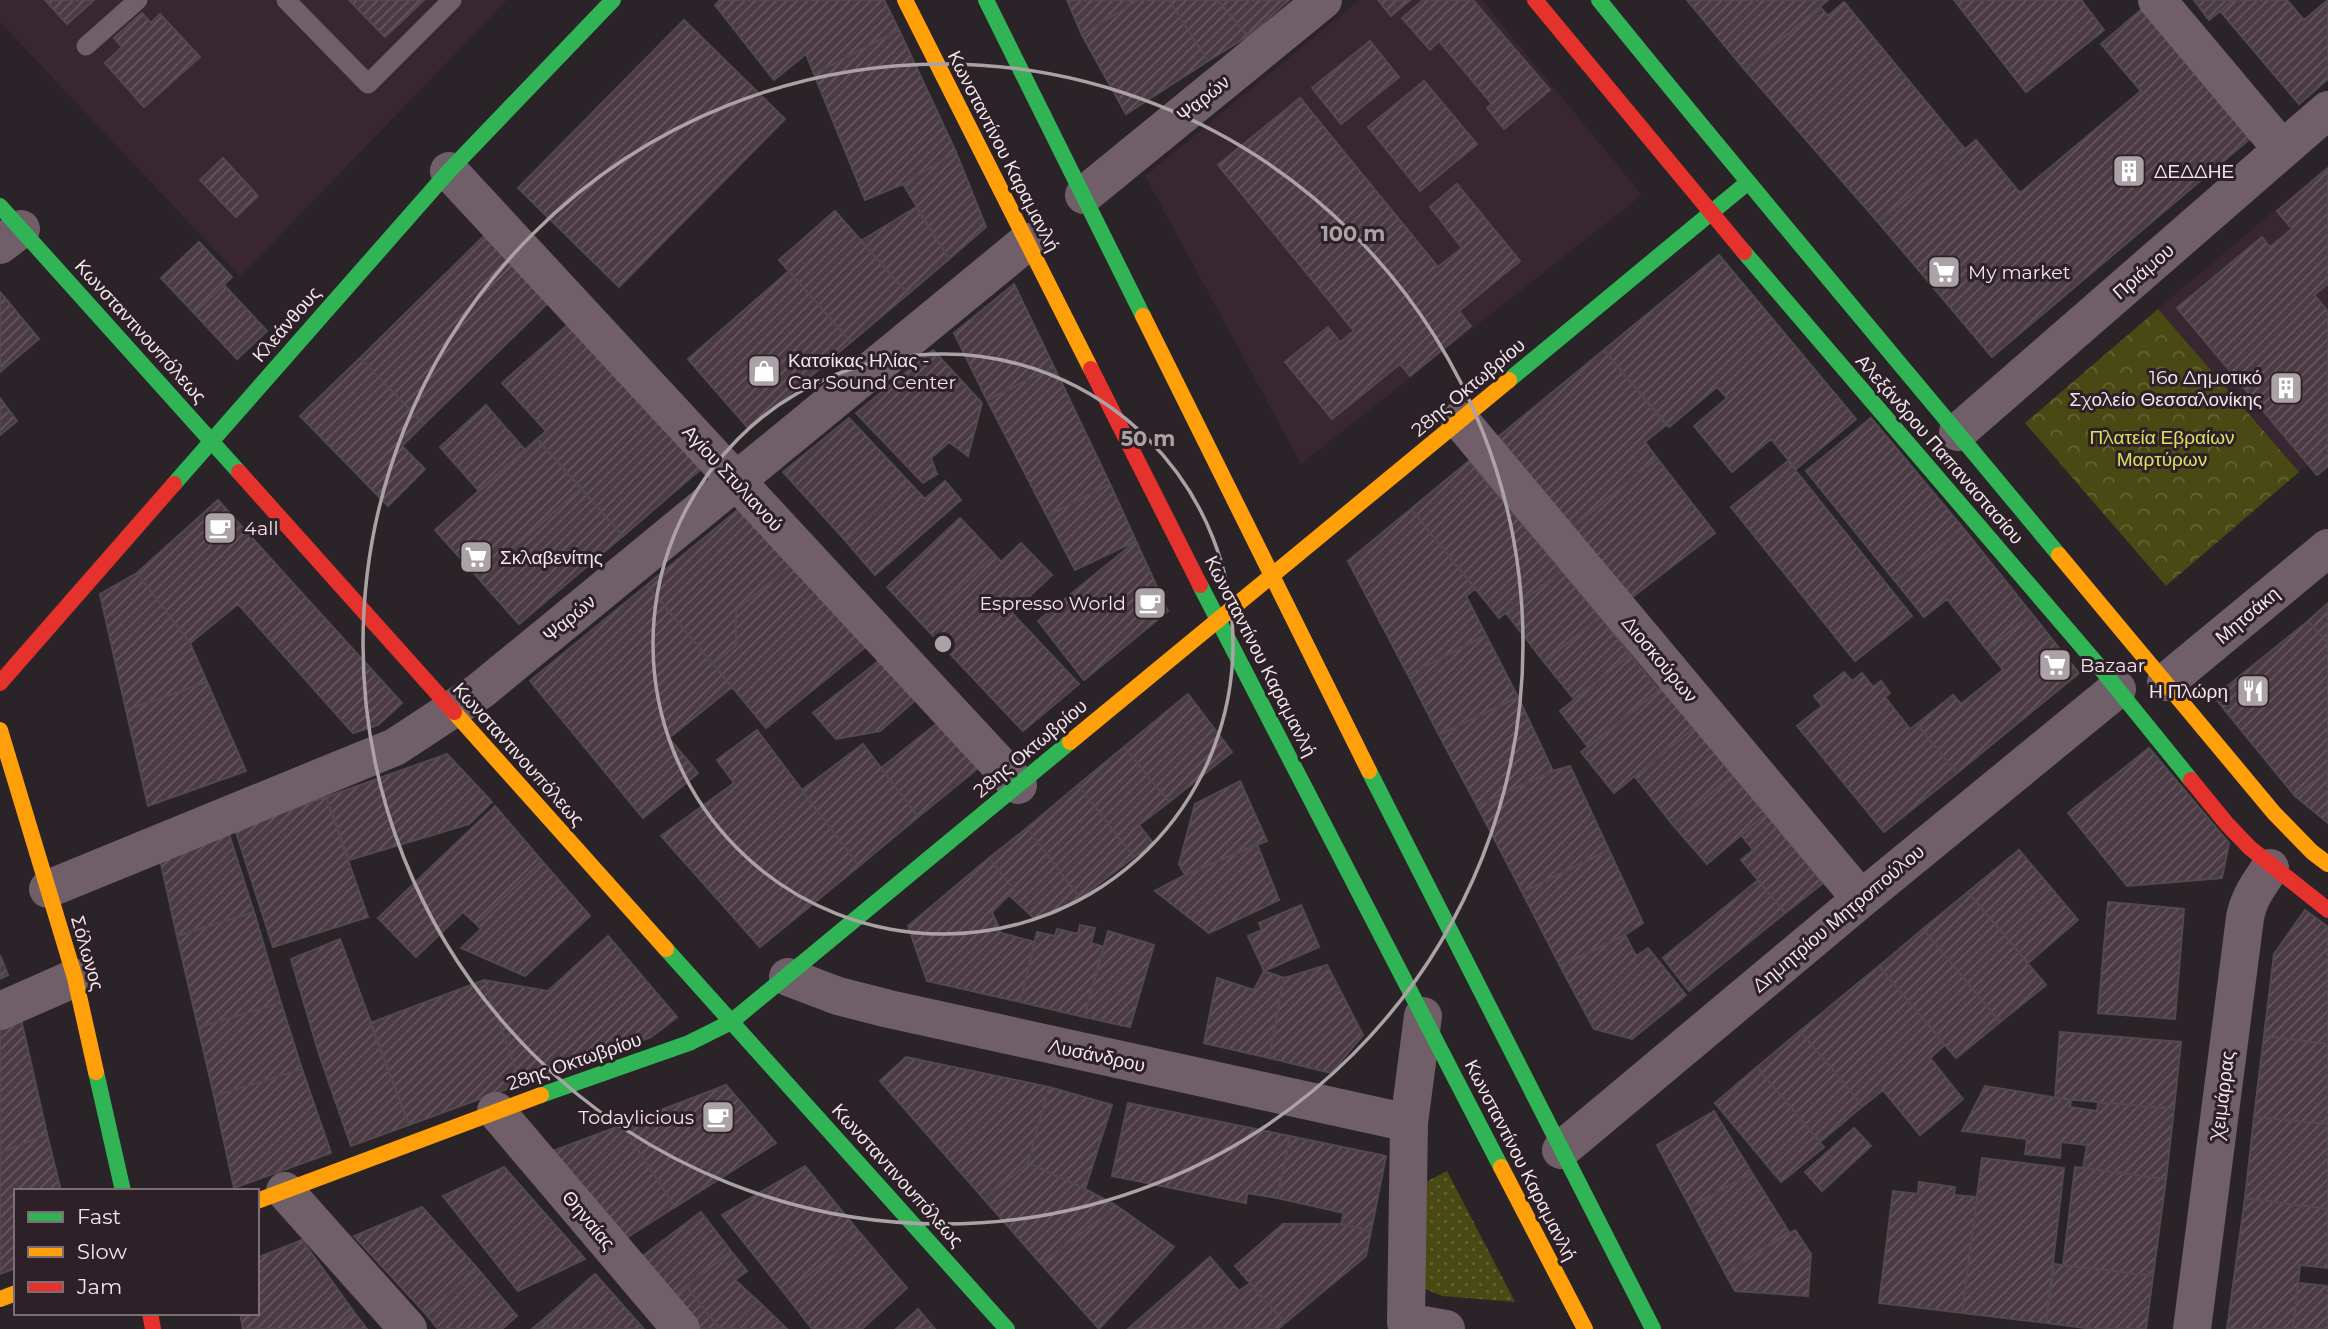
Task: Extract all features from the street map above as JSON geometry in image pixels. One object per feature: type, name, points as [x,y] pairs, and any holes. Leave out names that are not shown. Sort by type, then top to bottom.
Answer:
[{"type":"main road","name":"Κλεάνθους","points":[[0,683],[449,171],[613,0]]},
{"type":"main road","name":"Κωνσταντίνου Καραμανλή","points":[[905,0],[1218,620],[1585,1329]]},
{"type":"main road","points":[[986,0],[1387,807],[1653,1329]]},
{"type":"main road","name":"Αλεξάνδρου Παπαναστασίου","points":[[1535,0],[1710,213],[2117,689],[2227,824],[2270,868],[2328,910]]},
{"type":"main road","name":"Αλεξάνδρου Παπαναστασίου","points":[[1599,0],[1747,183],[1817,263],[2274,813],[2312,852],[2328,864]]},
{"type":"main road","name":"28ης Οκτωβρίου","points":[[271,1196],[670,1049],[731,1022],[1747,183]]},
{"type":"main road","name":"Κωνσταντινουπόλεως","points":[[7,227],[211,442],[1007,1329]]},
{"type":"main road","name":"Σόλωνος","points":[[0,730],[75,978],[123,1189]]},
{"type":"street","name":"Ψαρών","points":[[1084,195],[1323,0]]},
{"type":"street","points":[[2157,0],[2282,149]]},
{"type":"street","name":"Πριάμου","points":[[1958,432],[2328,110]]},
{"type":"street","name":"Αγίου Στυλιανού","points":[[449,171],[1018,785]]},
{"type":"street","name":"Ψαρών","points":[[48,889],[395,747],[452,711],[480,691],[1027,242]]},
{"type":"street","name":"Διοσκούρων","points":[[1460,420],[1861,899]]},
{"type":"street","name":"Μητσάκη","points":[[2166,682],[2328,548]]},
{"type":"street","name":"Δημητρίου Μητροπούλου","points":[[1561,1150],[2117,689]]},
{"type":"street","name":"Χειμάρρας","points":[[2192,1329],[2245,918],[2255,890],[2270,868]]},
{"type":"street","name":"Λυσάνδρου","points":[[788,977],[838,996],[889,1009],[1409,1124]]},
{"type":"street","points":[[0,1011],[75,978]]},
{"type":"street","points":[[1423,1016],[1409,1124],[1402,1325],[1446,1329]]},
{"type":"street","name":"Θηναίας","points":[[496,1111],[681,1329]]},
{"type":"street","points":[[271,1196],[408,1329]]},
{"type":"lane","points":[[86,46],[138,0]]},
{"type":"lane","points":[[286,0],[368,84],[452,0]]},
{"type":"shaded area","points":[[0,0],[507,0],[240,277],[0,22]]},
{"type":"shaded area","points":[[1359,0],[1482,0],[1642,195],[1301,464],[1145,176]]},
{"type":"shaded area","name":"16ο Δημοτικό Σχολείο Θεσσαλονίκης","points":[[2328,165],[2328,466],[2317,475],[2308,465],[2299,472],[2158,309]]},
{"type":"green space","name":"Πλατεία Εβραίων Μαρτύρων","points":[[2158,309],[2299,472],[2166,586],[2025,423]]},
{"type":"green space","points":[[1447,1171],[1515,1302],[1442,1296],[1423,1288],[1422,1184]]},
{"type":"building","points":[[45,0],[94,0],[67,24]]},
{"type":"building","points":[[349,0],[424,0],[385,37]]},
{"type":"building","points":[[720,0],[884,0],[899,30],[814,74],[806,54],[774,80],[715,5]]},
{"type":"building","points":[[1067,0],[1138,0],[1082,35]]},
{"type":"building","points":[[1138,0],[1169,0],[1208,61],[1126,114],[1082,35]]},
{"type":"building","points":[[1169,0],[1217,0],[1248,36],[1208,61]]},
{"type":"building","points":[[1217,0],[1289,0],[1248,36]]},
{"type":"building","points":[[1378,0],[1410,0],[1391,16]]},
{"type":"building","points":[[1423,0],[1473,0],[1550,90],[1504,129],[1487,108],[1492,104],[1439,41],[1430,50],[1402,18]]},
{"type":"building","points":[[1687,0],[1828,0],[1745,70]]},
{"type":"building","points":[[1954,0],[2081,0],[2104,30],[2026,92]]},
{"type":"building","points":[[2194,0],[2234,0],[2209,20]]},
{"type":"building","points":[[2234,0],[2287,0],[2304,20],[2328,0],[2328,79],[2299,104],[2220,11]]},
{"type":"building","points":[[1844,2],[1965,149],[1878,222],[1745,70],[1820,7],[1828,16]]},
{"type":"building","name":"ΔΕΔΔΗΕ","points":[[2142,9],[2251,138],[1992,357],[1878,222],[1976,140],[2020,193],[2141,91],[2101,44]]},
{"type":"building","points":[[142,13],[151,23],[160,14],[200,57],[144,107],[105,63],[122,47],[114,38]]},
{"type":"building","points":[[684,20],[785,119],[619,287],[518,188]]},
{"type":"building","points":[[899,30],[956,152],[903,184],[865,200],[814,74]]},
{"type":"building","points":[[1370,41],[1399,77],[1341,124],[1312,88]]},
{"type":"building","points":[[1424,81],[1477,144],[1420,191],[1368,127]]},
{"type":"building","points":[[1300,98],[1438,267],[1462,248],[1430,207],[1457,184],[1520,261],[1459,311],[1471,326],[1410,376],[1400,364],[1332,419],[1285,362],[1328,327],[1340,342],[1354,331],[1218,165]]},
{"type":"building","points":[[956,152],[986,227],[949,259],[903,184]]},
{"type":"building","points":[[223,158],[258,196],[236,217],[200,180]]},
{"type":"building","name":"16ο Δημοτικό Σχολείο Θεσσαλονίκης","points":[[2328,168],[2328,284],[2314,295],[2328,311],[2328,466],[2317,475],[2177,308],[2262,237],[2270,247],[2292,229],[2277,211]]},
{"type":"building","points":[[916,207],[949,259],[908,294],[861,241]]},
{"type":"building","points":[[835,211],[908,294],[851,342],[779,260]]},
{"type":"building","points":[[484,236],[549,302],[424,424],[360,358]]},
{"type":"building","points":[[199,242],[232,277],[194,313],[161,278]]},
{"type":"building","points":[[1719,255],[1856,419],[1796,469],[1771,439],[1732,472],[1694,426],[1727,398],[1717,387],[1669,427],[1604,350]]},
{"type":"building","points":[[789,271],[851,342],[749,429],[688,359]]},
{"type":"building","points":[[1014,284],[1054,367],[987,400],[954,333]]},
{"type":"building","points":[[224,285],[267,331],[237,359],[194,313]]},
{"type":"building","points":[[0,292],[39,339],[0,372]]},
{"type":"building","points":[[570,323],[701,469],[623,536],[537,439],[546,431],[502,383]]},
{"type":"building","points":[[933,350],[982,403],[968,456],[949,442],[931,458],[937,474],[923,483],[856,413]]},
{"type":"building","points":[[1604,350],[1666,425],[1645,442],[1657,458],[1573,527],[1498,437]]},
{"type":"building","points":[[360,358],[424,424],[402,446],[425,469],[388,506],[300,416]]},
{"type":"building","points":[[1054,367],[1110,484],[1047,516],[987,400]]},
{"type":"building","points":[[0,398],[17,421],[0,435]]},
{"type":"building","points":[[486,405],[525,450],[479,491],[440,447]]},
{"type":"building","points":[[849,418],[908,481],[844,539],[783,472]]},
{"type":"building","points":[[1871,418],[1963,528],[1895,581],[1806,471]]},
{"type":"building","points":[[537,439],[581,488],[479,579],[435,530]]},
{"type":"building","points":[[1657,458],[1715,533],[1631,598],[1573,527]]},
{"type":"building","points":[[1469,461],[1562,571],[1499,618],[1411,509]]},
{"type":"building","points":[[1788,461],[1912,616],[1855,661],[1731,507]]},
{"type":"building","points":[[908,481],[925,499],[945,481],[961,500],[875,575],[844,539]]},
{"type":"building","points":[[1110,484],[1136,541],[1075,570],[1047,516]]},
{"type":"building","points":[[581,488],[623,536],[519,624],[479,579]]},
{"type":"building","points":[[218,500],[310,602],[270,640],[238,604],[190,643],[137,573]]},
{"type":"building","points":[[739,509],[792,565],[736,610],[736,645],[713,664],[647,585]]},
{"type":"building","points":[[1411,509],[1475,589],[1466,596],[1486,635],[1408,675],[1348,561]]},
{"type":"building","points":[[960,518],[995,555],[921,623],[887,587]]},
{"type":"building","points":[[1963,528],[2032,614],[1987,650],[1947,599],[1924,617],[1895,581]]},
{"type":"building","points":[[1136,541],[1168,611],[1084,680],[1038,621]]},
{"type":"building","points":[[1021,543],[1052,575],[1012,613],[1079,684],[1023,731],[921,623],[995,555],[1001,562]]},
{"type":"building","points":[[792,565],[868,645],[766,728],[713,664],[736,645],[736,610]]},
{"type":"building","points":[[1562,571],[1600,617],[1544,662],[1506,613]]},
{"type":"building","points":[[137,573],[190,643],[207,682],[126,710],[100,594]]},
{"type":"building","points":[[647,585],[732,687],[669,738],[698,773],[643,818],[530,681]]},
{"type":"building","points":[[310,602],[402,703],[378,725],[353,733],[270,640]]},
{"type":"building","points":[[2328,603],[2328,643],[2308,621]]},
{"type":"building","points":[[2032,614],[2079,673],[1957,773],[1917,724],[1953,695],[1961,704],[2003,670],[1987,650]]},
{"type":"building","points":[[1600,617],[1630,655],[1574,699],[1544,662]]},
{"type":"building","points":[[2308,621],[2328,643],[2328,770],[2295,796],[2214,697]]},
{"type":"building","points":[[1486,635],[1518,697],[1439,735],[1408,675]]},
{"type":"building","points":[[1630,655],[1659,690],[1588,747],[1560,711]]},
{"type":"building","points":[[881,659],[918,698],[880,731],[836,739],[813,713]]},
{"type":"building","points":[[1844,672],[1852,681],[1862,673],[1873,687],[1881,681],[1890,693],[1885,697],[1910,729],[1917,724],[1957,773],[1884,832],[1797,726],[1822,706],[1814,696]]},
{"type":"building","points":[[207,682],[246,771],[148,806],[126,710]]},
{"type":"building","points":[[1663,687],[1695,727],[1614,793],[1581,752]]},
{"type":"building","points":[[1188,694],[1232,752],[1169,802],[1124,747]]},
{"type":"building","points":[[1518,697],[1553,771],[1477,806],[1439,735]]},
{"type":"building","points":[[940,721],[982,765],[918,817],[881,768]]},
{"type":"building","points":[[1695,727],[1733,775],[1673,825],[1635,777]]},
{"type":"building","points":[[757,730],[859,866],[760,947],[661,836],[734,783],[717,760]]},
{"type":"building","points":[[863,744],[918,817],[859,866],[802,790]]},
{"type":"building","points":[[1124,747],[1169,802],[1139,825],[1153,843],[1134,857],[1078,785]]},
{"type":"building","points":[[2149,748],[2229,843],[2222,878],[2127,886],[2068,813]]},
{"type":"building","points":[[447,754],[492,802],[469,824],[349,860],[326,797]]},
{"type":"building","points":[[1570,766],[1609,850],[1522,892],[1477,806],[1553,771]]},
{"type":"building","points":[[2328,770],[2328,823],[2295,796]]},
{"type":"building","points":[[1733,775],[1766,814],[1707,864],[1673,825]]},
{"type":"building","points":[[1240,781],[1267,841],[1185,875],[1179,864],[1195,804]]},
{"type":"building","points":[[1078,785],[1134,857],[1080,898],[1027,828]]},
{"type":"building","points":[[326,797],[368,917],[273,947],[235,829]]},
{"type":"building","points":[[495,806],[542,861],[476,924],[463,912],[416,957],[378,918]]},
{"type":"building","points":[[1766,814],[1823,883],[1785,913],[1741,860],[1753,850],[1741,835]]},
{"type":"building","points":[[1027,828],[1080,898],[1057,912],[1035,919],[1009,895],[1014,890],[989,858]]},
{"type":"building","points":[[228,831],[254,912],[177,936],[159,855]]},
{"type":"building","points":[[1257,844],[1279,900],[1209,933],[1155,891],[1185,875]]},
{"type":"building","points":[[1609,850],[1643,923],[1625,935],[1560,966],[1522,892]]},
{"type":"building","points":[[2019,850],[2078,920],[2028,963],[1968,892]]},
{"type":"building","points":[[989,858],[1014,890],[992,912],[1001,933],[1035,942],[1020,1002],[927,981],[908,926]]},
{"type":"building","points":[[542,861],[590,916],[525,976],[461,948],[481,929],[476,924]]},
{"type":"building","points":[[1758,880],[1785,913],[1689,991],[1663,958]]},
{"type":"building","points":[[1968,892],[2046,985],[2000,1022],[1923,929]]},
{"type":"building","points":[[2108,902],[2184,909],[2175,1019],[2098,1013]]},
{"type":"building","points":[[1301,905],[1319,947],[1264,971],[1248,936],[1262,930],[1259,923]]},
{"type":"building","points":[[2305,910],[2328,927],[2328,1044],[2264,1036],[2274,954]]},
{"type":"building","points":[[254,912],[281,1003],[198,1027],[177,936]]},
{"type":"building","points":[[1080,925],[1095,928],[1091,943],[1104,947],[1084,1017],[1020,1002],[1037,932],[1055,936],[1057,929],[1078,934]]},
{"type":"building","points":[[1923,929],[2000,1022],[1956,1058],[1879,966]]},
{"type":"building","points":[[1108,931],[1154,945],[1130,1027],[1084,1017]]},
{"type":"building","points":[[1625,935],[1636,956],[1648,948],[1686,995],[1632,1039],[1594,1029],[1560,966]]},
{"type":"building","points":[[608,936],[677,1017],[651,1037],[521,1084],[484,980],[548,991]]},
{"type":"building","points":[[340,939],[409,1125],[351,1146],[319,1054],[291,959]]},
{"type":"building","points":[[0,955],[8,975],[0,979]]},
{"type":"building","points":[[1327,965],[1363,1035],[1331,1073],[1269,1058],[1284,978]]},
{"type":"building","points":[[1879,966],[1945,1045],[1930,1058],[1963,1099],[1920,1135],[1883,1090],[1863,1106],[1800,1031]]},
{"type":"building","points":[[1264,971],[1284,978],[1269,1058],[1204,1043],[1217,978],[1254,990]]},
{"type":"building","points":[[484,980],[521,1084],[409,1125],[370,1023]]},
{"type":"building","points":[[281,1003],[302,1069],[214,1096],[198,1027]]},
{"type":"building","points":[[21,1019],[47,1134],[0,1153],[0,1028]]},
{"type":"building","points":[[1800,1031],[1863,1106],[1820,1142],[1757,1067]]},
{"type":"building","points":[[2060,1032],[2181,1042],[2174,1109],[2055,1098]]},
{"type":"building","points":[[2264,1036],[2328,1044],[2328,1124],[2254,1117]]},
{"type":"building","points":[[906,1057],[1049,1087],[1028,1163],[984,1199],[880,1081]]},
{"type":"building","points":[[1757,1067],[1824,1147],[1781,1182],[1715,1103]]},
{"type":"building","points":[[302,1069],[331,1153],[234,1188],[214,1096]]},
{"type":"building","points":[[726,1085],[776,1143],[675,1207],[622,1125]]},
{"type":"building","points":[[1985,1086],[2071,1100],[2070,1107],[2097,1111],[2098,1102],[2174,1109],[2166,1179],[2083,1168],[2087,1145],[2061,1142],[2060,1158],[2025,1154],[2027,1139],[1962,1131]]},
{"type":"building","points":[[1049,1087],[1112,1105],[1085,1189],[1028,1163]]},
{"type":"building","points":[[1128,1103],[1290,1136],[1277,1198],[1247,1193],[1246,1203],[1112,1176]]},
{"type":"building","points":[[1714,1111],[1752,1173],[1690,1207],[1657,1145]]},
{"type":"building","points":[[2254,1117],[2328,1124],[2328,1209],[2245,1198]]},
{"type":"building","points":[[622,1125],[675,1207],[612,1247],[537,1157]]},
{"type":"building","points":[[1854,1128],[1871,1146],[1822,1191],[1805,1172]]},
{"type":"building","points":[[47,1134],[61,1189],[14,1189],[14,1269],[0,1274],[0,1153]]},
{"type":"building","points":[[1290,1136],[1386,1156],[1371,1231],[1341,1224],[1344,1213],[1277,1198]]},
{"type":"building","points":[[1982,1158],[2064,1168],[2046,1323],[1962,1313]]},
{"type":"building","points":[[1028,1163],[1117,1206],[1041,1264],[984,1199]]},
{"type":"building","points":[[805,1166],[860,1233],[785,1294],[722,1215]]},
{"type":"building","points":[[504,1167],[585,1259],[518,1291],[443,1196]]},
{"type":"building","points":[[2075,1167],[2166,1179],[2153,1276],[2063,1265]]},
{"type":"building","points":[[1752,1173],[1789,1232],[1725,1273],[1690,1207]]},
{"type":"building","points":[[1919,1182],[1955,1187],[1954,1195],[1977,1197],[1962,1313],[1879,1303],[1893,1191],[1918,1194]]},
{"type":"building","points":[[2245,1198],[2328,1209],[2328,1268],[2300,1265],[2293,1329],[2227,1329]]},
{"type":"building","points":[[1117,1206],[1174,1247],[1099,1329],[1041,1264]]},
{"type":"building","points":[[422,1207],[478,1269],[425,1313],[354,1236]]},
{"type":"building","points":[[701,1212],[731,1251],[664,1304],[632,1264]]},
{"type":"building","points":[[1283,1224],[1341,1224],[1371,1231],[1366,1256],[1285,1323],[1235,1266]]},
{"type":"building","points":[[1795,1230],[1811,1254],[1808,1296],[1735,1291],[1725,1273]]},
{"type":"building","points":[[860,1233],[907,1288],[862,1329],[812,1329],[785,1294]]},
{"type":"building","points":[[302,1240],[354,1312],[335,1329],[243,1329],[240,1315],[259,1315],[259,1257]]},
{"type":"building","points":[[731,1251],[747,1271],[735,1280],[758,1301],[727,1329],[720,1329],[686,1286]]},
{"type":"building","points":[[1210,1257],[1239,1291],[1250,1283],[1285,1323],[1278,1329],[1128,1329]]},
{"type":"building","points":[[2054,1264],[2153,1276],[2146,1329],[2093,1329],[2046,1323]]},
{"type":"building","points":[[478,1269],[517,1316],[502,1329],[438,1329],[425,1313]]},
{"type":"building","points":[[595,1274],[644,1329],[551,1329],[543,1320]]},
{"type":"building","points":[[2298,1283],[2328,1286],[2328,1329],[2293,1329]]},
{"type":"building","points":[[686,1286],[720,1329],[684,1329],[664,1304]]},
{"type":"building","points":[[758,1301],[787,1329],[727,1329]]},
{"type":"building","points":[[918,1309],[935,1329],[896,1329]]},
{"type":"building","points":[[354,1312],[367,1329],[335,1329]]},
{"type":"building","points":[[543,1320],[551,1329],[532,1329]]},
{"type":"traffic: fast","points":[[174,484],[449,171],[613,0]]},
{"type":"traffic: fast","points":[[986,0],[1143,316]]},
{"type":"traffic: fast","points":[[1599,0],[2059,555]]},
{"type":"traffic: fast","points":[[1509,380],[1747,183]]},
{"type":"traffic: fast","points":[[0,206],[239,472]]},
{"type":"traffic: fast","points":[[1744,252],[2097,664],[2191,780]]},
{"type":"traffic: fast","points":[[1200,585],[1501,1167]]},
{"type":"traffic: fast","points":[[541,1095],[689,1043],[731,1022],[1070,742]]},
{"type":"traffic: fast","points":[[1369,771],[1653,1329]]},
{"type":"traffic: fast","points":[[666,949],[1007,1329]]},
{"type":"traffic: fast","points":[[96,1072],[123,1189]]},
{"type":"traffic: slow","points":[[905,0],[1091,369]]},
{"type":"traffic: slow","points":[[1143,316],[1369,771]]},
{"type":"traffic: slow","points":[[1070,742],[1509,380]]},
{"type":"traffic: slow","points":[[2059,555],[2274,813],[2312,852],[2328,864]]},
{"type":"traffic: slow","points":[[454,712],[666,949]]},
{"type":"traffic: slow","points":[[0,730],[75,978],[96,1072]]},
{"type":"traffic: slow","points":[[259,1200],[541,1095]]},
{"type":"traffic: slow","points":[[1501,1167],[1585,1329]]},
{"type":"traffic: slow","points":[[0,1299],[14,1294]]},
{"type":"traffic: jam","points":[[1535,0],[1744,252]]},
{"type":"traffic: jam","points":[[1091,369],[1200,585]]},
{"type":"traffic: jam","points":[[239,472],[454,712]]},
{"type":"traffic: jam","points":[[0,683],[174,484]]},
{"type":"traffic: jam","points":[[2191,780],[2250,848],[2328,910]]},
{"type":"traffic: jam","points":[[150,1315],[153,1329]]},
{"type":"place","name":"ΔΕΔΔΗΕ","points":[[2129,171]]},
{"type":"place","name":"My market","points":[[1944,272]]},
{"type":"place","name":"Κατσίκας Ηλίας - Car Sound Center","points":[[764,371]]},
{"type":"place","name":"16ο Δημοτικό Σχολείο Θεσσαλονίκης","points":[[2286,388]]},
{"type":"place","name":"4all","points":[[220,528]]},
{"type":"place","name":"Σκλαβενίτης","points":[[476,557]]},
{"type":"place","name":"Espresso World","points":[[1150,603]]},
{"type":"place","name":"Bazaar","points":[[2055,665]]},
{"type":"place","name":"Η Πλώρη","points":[[2253,691]]},
{"type":"place","name":"Todaylicious","points":[[718,1117]]}]
